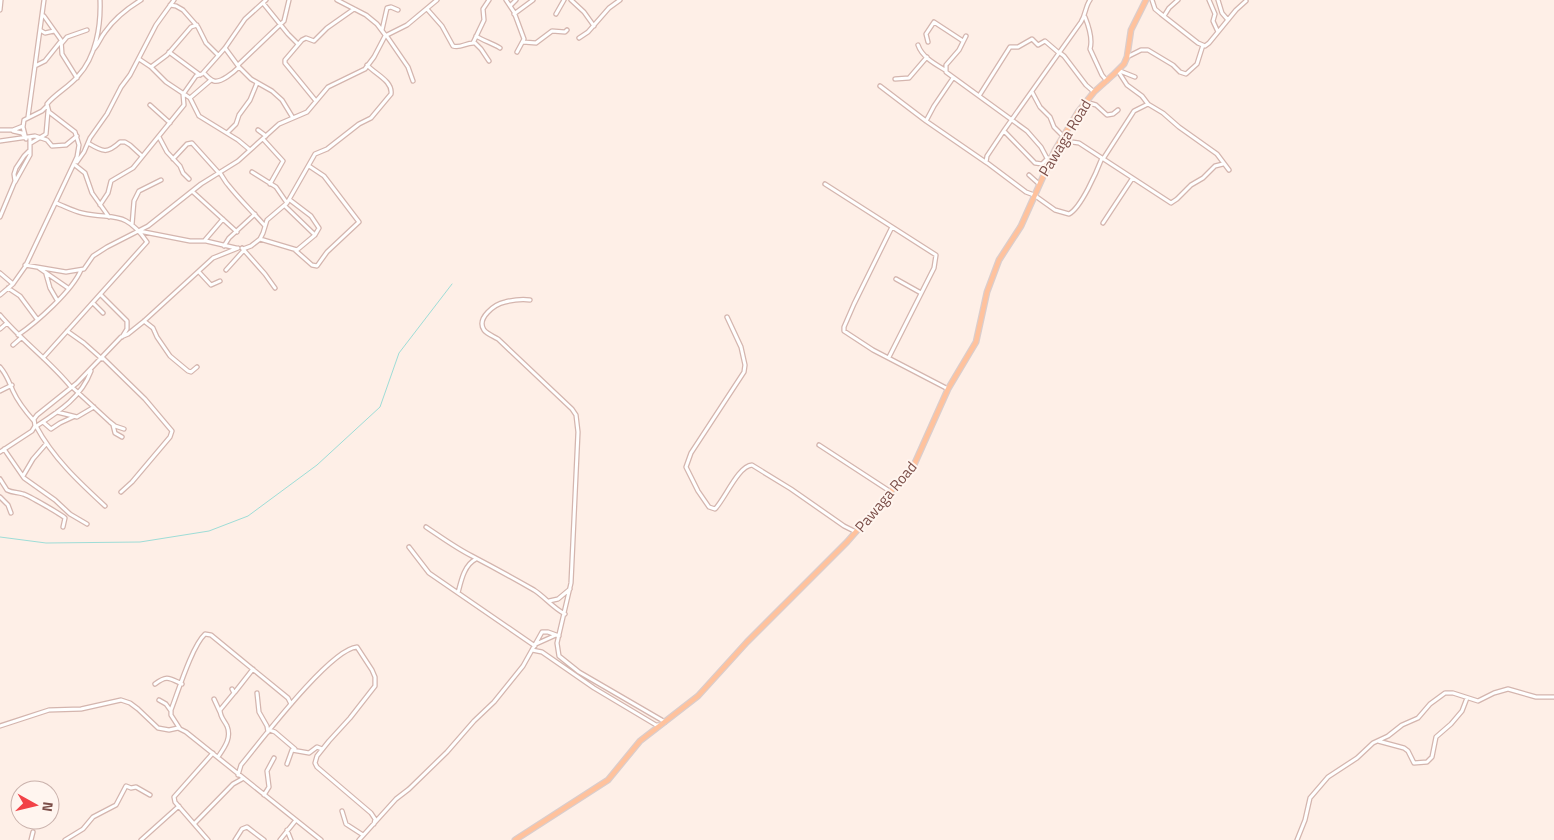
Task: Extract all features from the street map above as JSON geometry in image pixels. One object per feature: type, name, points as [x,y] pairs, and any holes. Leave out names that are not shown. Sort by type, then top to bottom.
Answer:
[{"type":"main road","name":"Pawaga Road","points":[[515,840],[603,784],[640,741],[698,696],[746,642],[857,532],[918,460],[948,389],[973,350],[979,334],[987,292],[995,270],[1026,215],[1049,160],[1086,102],[1094,92],[1119,71],[1127,57],[1132,30],[1146,0]]},
{"type":"street","points":[[28,117],[44,0]]},
{"type":"street","points":[[25,137],[24,120],[40,112],[54,95],[77,78],[87,64],[94,49],[99,24],[100,0]]},
{"type":"street","points":[[94,49],[113,22],[141,0]]},
{"type":"street","points":[[0,295],[13,284],[25,265],[88,142],[139,59],[149,38],[174,0]]},
{"type":"street","points":[[169,52],[211,80],[216,81],[229,75],[286,18],[289,0]]},
{"type":"street","points":[[337,0],[369,17],[386,35],[408,67],[413,81]]},
{"type":"street","points":[[13,345],[74,282],[93,256],[112,243],[139,231],[163,215],[201,184],[238,161],[280,124],[307,112],[328,87],[360,72],[367,65],[386,35],[407,25],[437,0]]},
{"type":"street","points":[[473,43],[484,20],[483,9],[489,0]]},
{"type":"street","points":[[506,0],[524,38],[517,52]]},
{"type":"street","points":[[510,6],[516,0]]},
{"type":"street","points":[[514,14],[533,0]]},
{"type":"street","points":[[556,14],[564,0]]},
{"type":"street","points":[[571,0],[584,12],[594,26]]},
{"type":"street","points":[[579,38],[594,26],[609,8],[620,0]]},
{"type":"street","points":[[987,163],[988,156],[1004,130],[1084,16],[1090,0]]},
{"type":"street","points":[[1152,0],[1155,9],[1203,46]]},
{"type":"street","points":[[1164,16],[1169,8],[1178,0]]},
{"type":"street","points":[[1210,0],[1215,14],[1212,21],[1218,32]]},
{"type":"street","points":[[1218,0],[1222,13],[1228,20]]},
{"type":"street","points":[[100,205],[108,193],[111,181],[133,168],[184,106],[184,93],[196,76],[202,74],[225,48],[245,19],[265,2],[280,24],[298,44]]},
{"type":"street","points":[[1127,57],[1141,50],[1148,50],[1173,65],[1180,72],[1186,74],[1197,64],[1203,46],[1208,44],[1238,7],[1246,2]]},
{"type":"street","points":[[0,10],[1,3]]},
{"type":"street","points":[[170,5],[182,9],[196,25],[206,43],[218,55]]},
{"type":"street","points":[[382,31],[387,8],[390,7],[398,10]]},
{"type":"street","points":[[427,9],[442,26],[453,46],[459,47],[467,43],[473,43],[481,49],[489,61]]},
{"type":"street","points":[[316,101],[296,79],[284,62],[298,44],[306,38],[314,41],[327,28],[354,10]]},
{"type":"street","points":[[42,15],[55,31],[61,42],[62,54],[77,78]]},
{"type":"street","points":[[1084,16],[1091,36],[1092,44],[1090,49],[1102,75],[1107,81]]},
{"type":"street","points":[[928,42],[926,32],[934,22],[963,41]]},
{"type":"street","points":[[152,68],[191,27],[196,25]]},
{"type":"street","points":[[40,30],[45,33],[55,31]]},
{"type":"street","points":[[35,66],[45,60],[68,37],[87,30]]},
{"type":"street","points":[[523,42],[536,43],[552,31],[565,32],[567,30]]},
{"type":"street","points":[[476,36],[500,48]]},
{"type":"street","points":[[946,71],[946,65],[959,50],[966,36]]},
{"type":"street","points":[[978,96],[1010,47],[1018,47],[1032,39],[1037,45],[1045,41],[1066,59],[1086,85],[1094,92]]},
{"type":"street","points":[[918,45],[920,51],[953,78],[1012,119],[1030,134],[1049,160],[1042,164],[1035,163],[1004,130]]},
{"type":"street","points":[[225,48],[238,66],[257,83],[272,91],[282,100],[293,118]]},
{"type":"street","points":[[895,79],[909,78],[927,57]]},
{"type":"street","points":[[139,59],[152,68],[166,82],[190,98],[199,116],[250,150]]},
{"type":"street","points":[[226,270],[244,250],[260,239],[270,216],[287,203],[315,154],[327,149],[358,124],[371,118],[392,92],[386,81],[375,74],[367,65]]},
{"type":"street","points":[[1119,71],[1135,78]]},
{"type":"street","points":[[1119,71],[1128,85],[1142,96],[1148,104],[1163,113],[1211,150],[1229,170]]},
{"type":"street","points":[[926,121],[953,78]]},
{"type":"street","points":[[190,98],[211,80]]},
{"type":"street","points":[[227,133],[237,123],[239,115],[250,100],[257,83]]},
{"type":"street","points":[[880,86],[1026,192],[1034,195],[1055,210],[1069,214],[1072,213],[1092,182],[1102,158],[1134,111],[1148,104]]},
{"type":"street","points":[[1032,92],[1040,107],[1050,117],[1054,127],[1063,136]]},
{"type":"street","points":[[1086,102],[1096,106],[1107,116],[1118,110]]},
{"type":"street","points":[[150,104],[170,123]]},
{"type":"street","points":[[30,144],[46,134],[48,111],[46,106]]},
{"type":"street","points":[[48,111],[72,128],[77,136],[79,145],[76,164]]},
{"type":"street","points":[[12,130],[24,126]]},
{"type":"street","points":[[0,130],[12,130],[22,133],[25,137]]},
{"type":"street","points":[[258,130],[266,136]]},
{"type":"street","points":[[0,141],[30,137],[47,140],[52,146],[65,145],[77,136]]},
{"type":"street","points":[[0,217],[15,182],[16,168],[29,151],[30,137]]},
{"type":"street","points":[[159,137],[189,179]]},
{"type":"street","points":[[262,139],[283,159],[270,184]]},
{"type":"street","points":[[88,142],[107,151],[123,142],[142,156]]},
{"type":"street","points":[[1059,143],[1079,143],[1171,203],[1215,166],[1223,164]]},
{"type":"street","points":[[173,159],[186,144],[192,144],[220,173],[227,184],[265,226]]},
{"type":"street","points":[[76,164],[85,173],[89,186],[109,217]]},
{"type":"street","points":[[260,239],[295,250],[312,265],[317,266],[327,252],[359,222],[324,176],[309,166]]},
{"type":"street","points":[[252,172],[278,190],[315,235]]},
{"type":"street","points":[[1029,176],[1039,184]]},
{"type":"street","points":[[1103,223],[1132,178]]},
{"type":"street","points":[[132,225],[134,201],[139,191],[161,180]]},
{"type":"street","points":[[825,184],[936,255],[934,268],[889,357]]},
{"type":"street","points":[[193,192],[237,232]]},
{"type":"street","points":[[43,358],[147,242],[139,231],[122,218],[82,213],[56,203]]},
{"type":"street","points":[[287,203],[308,213],[319,228],[315,235],[300,249],[295,250]]},
{"type":"street","points":[[224,246],[229,238],[255,214]]},
{"type":"street","points":[[204,241],[223,219]]},
{"type":"street","points":[[892,227],[844,329],[846,334],[873,350],[948,389]]},
{"type":"street","points":[[139,231],[190,241],[204,241],[244,250],[275,288]]},
{"type":"street","points":[[121,337],[128,334],[144,321],[213,258],[238,248]]},
{"type":"street","points":[[25,265],[66,272],[81,270]]},
{"type":"street","points":[[39,268],[68,288]]},
{"type":"street","points":[[199,272],[211,285],[220,281]]},
{"type":"street","points":[[0,273],[13,284]]},
{"type":"street","points":[[46,274],[50,288],[57,300]]},
{"type":"street","points":[[896,279],[921,293]]},
{"type":"street","points":[[8,288],[20,296],[38,319]]},
{"type":"street","points":[[34,421],[36,415],[91,370],[127,329],[128,321],[101,295]]},
{"type":"street","points":[[530,300],[502,302],[484,316],[482,325],[486,332],[498,339],[572,409],[576,415],[578,432],[570,589],[558,635],[558,652],[564,662],[664,723]]},
{"type":"street","points":[[93,303],[103,313]]},
{"type":"street","points":[[0,315],[59,372],[78,394],[113,424],[124,429]]},
{"type":"street","points":[[727,317],[742,352],[744,372],[688,460],[687,471],[698,491],[709,506],[715,509],[741,473],[747,466],[752,465],[791,488],[844,526],[857,532]]},
{"type":"street","points":[[144,321],[152,328],[170,356],[188,371],[191,372],[197,367]]},
{"type":"street","points":[[0,329],[7,323]]},
{"type":"street","points":[[67,331],[102,358],[145,399],[172,431],[170,437],[132,482],[121,492]]},
{"type":"street","points":[[0,367],[20,402],[34,421],[35,427],[61,464],[105,506]]},
{"type":"street","points":[[0,452],[32,431],[78,394],[86,384],[91,370]]},
{"type":"street","points":[[0,391],[12,386]]},
{"type":"street","points":[[56,412],[79,417],[94,407]]},
{"type":"street","points":[[43,422],[51,429],[60,422],[67,421],[73,417]]},
{"type":"street","points":[[113,424],[116,433],[122,437]]},
{"type":"street","points":[[22,476],[32,459],[46,444]]},
{"type":"street","points":[[819,446],[892,492]]},
{"type":"street","points":[[4,449],[26,480],[55,500],[70,514],[87,524]]},
{"type":"street","points":[[0,479],[7,490],[32,498],[62,515],[65,518],[63,526]]},
{"type":"street","points":[[0,497],[11,513]]},
{"type":"street","points":[[426,527],[533,590],[549,601],[554,608],[565,614]]},
{"type":"street","points":[[409,547],[428,573],[535,645]]},
{"type":"street","points":[[458,594],[465,571],[477,558]]},
{"type":"street","points":[[549,601],[558,599],[570,589]]},
{"type":"street","points":[[359,840],[396,799],[447,752],[498,698],[523,666],[542,632],[558,635]]},
{"type":"street","points":[[171,712],[199,641],[205,634],[211,635],[253,669],[288,698],[291,704]]},
{"type":"street","points":[[535,645],[558,635]]},
{"type":"street","points":[[238,775],[241,766],[306,686],[330,664],[352,648],[358,647],[375,677],[375,686],[315,760],[317,768],[371,813],[374,824]]},
{"type":"street","points":[[532,650],[542,652],[594,688],[656,725],[664,723]]},
{"type":"street","points":[[220,712],[253,669]]},
{"type":"street","points":[[156,684],[163,678],[166,678],[182,684]]},
{"type":"street","points":[[232,689],[234,693]]},
{"type":"street","points":[[1297,840],[1305,820],[1309,801],[1314,792],[1328,777],[1353,762],[1377,741],[1388,736],[1402,725],[1418,718],[1430,704],[1446,694],[1453,693],[1480,701],[1494,693],[1508,689],[1536,697],[1554,697]]},
{"type":"street","points":[[257,693],[260,712],[269,731]]},
{"type":"street","points":[[1377,741],[1404,748],[1408,751],[1414,763],[1427,762],[1432,757],[1436,738],[1462,711],[1467,698]]},
{"type":"street","points":[[214,699],[228,733],[228,741],[218,757]]},
{"type":"street","points":[[0,726],[49,710],[81,709],[122,700],[138,709],[158,728],[166,730],[180,729],[186,732],[322,840]]},
{"type":"street","points":[[159,700],[166,704],[180,729]]},
{"type":"street","points":[[269,731],[275,732],[296,750]]},
{"type":"street","points":[[287,764],[291,750],[309,753],[317,747],[322,749]]},
{"type":"street","points":[[208,840],[174,800],[175,795],[213,753]]},
{"type":"street","points":[[264,795],[269,786],[268,771],[274,758]]},
{"type":"street","points":[[194,824],[233,784],[243,778]]},
{"type":"street","points":[[65,840],[70,835],[79,831],[93,817],[116,805],[126,786],[136,787],[150,795]]},
{"type":"street","points":[[141,840],[179,806]]},
{"type":"street","points":[[342,811],[346,824],[363,835]]},
{"type":"street","points":[[280,840],[296,820]]},
{"type":"street","points":[[235,840],[242,829],[247,827],[264,840]]},
{"type":"street","points":[[288,830],[291,840]]},
{"type":"street","points":[[31,840],[33,832]]},
{"type":"waterway","points":[[0,537],[46,543],[140,542],[209,531],[248,516],[317,465],[380,407],[399,353],[452,284]]}]
